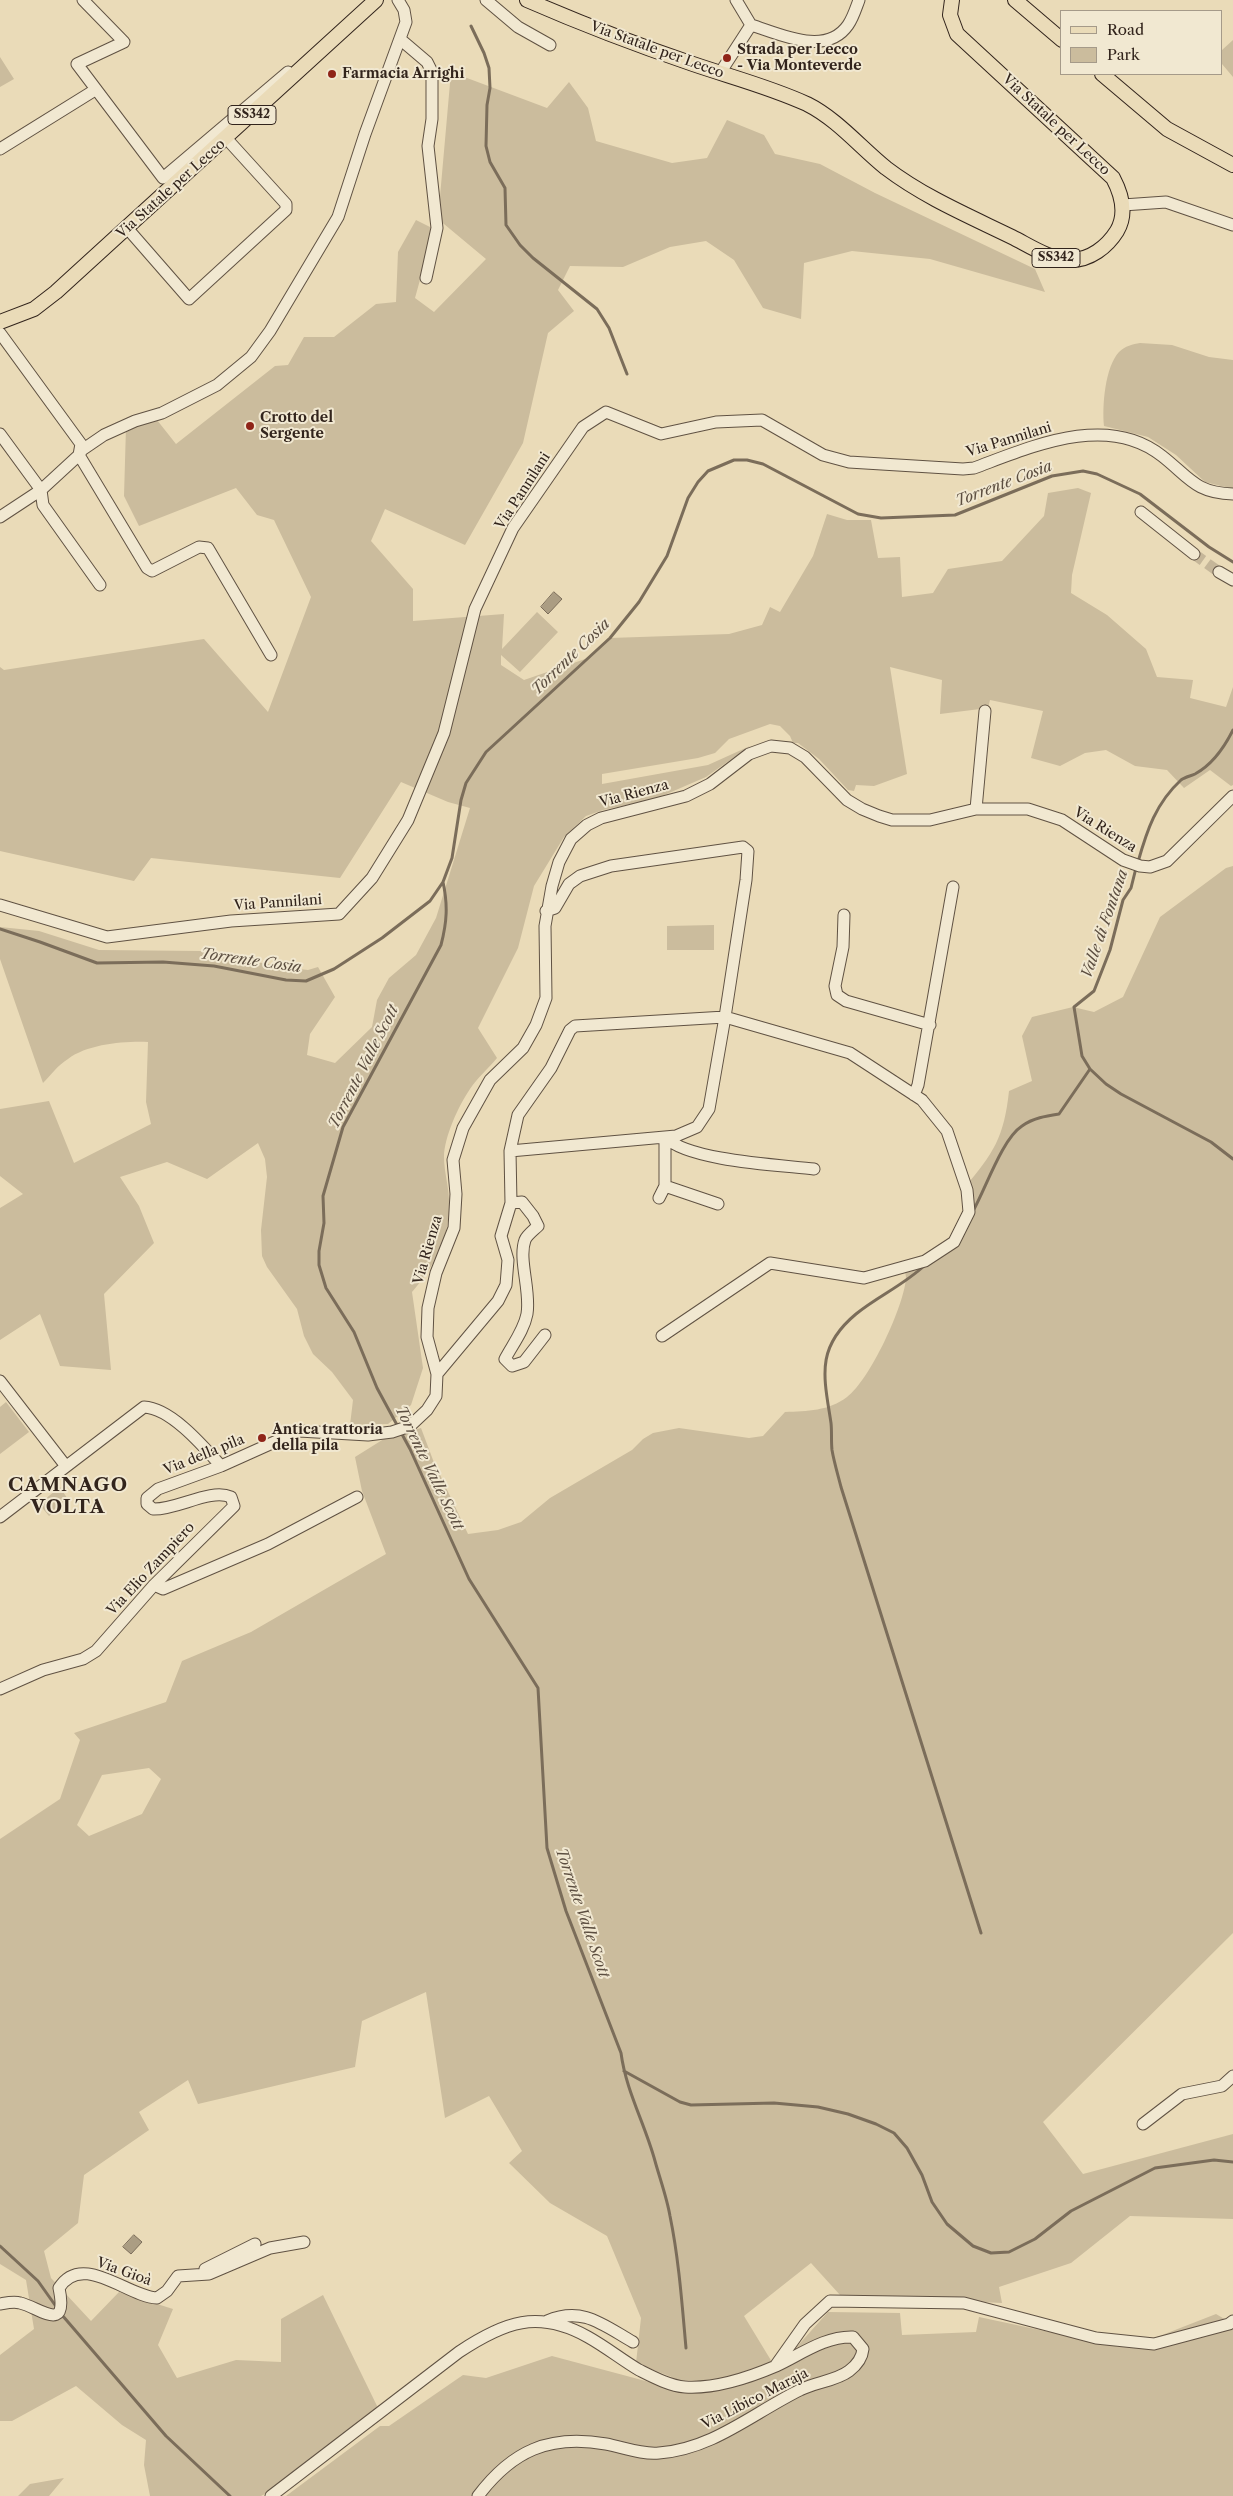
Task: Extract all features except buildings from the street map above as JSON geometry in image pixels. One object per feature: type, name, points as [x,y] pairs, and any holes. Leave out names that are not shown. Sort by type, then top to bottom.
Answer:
[{"type":"main road","name":"Via Statale per Lecco","points":[[0,322],[15,318],[42,303],[309,63],[376,0]]},
{"type":"main road","name":"Via Statale per Lecco","points":[[527,0],[642,46],[809,105],[837,125],[887,168],[923,194],[1054,258],[1080,260],[1102,249],[1119,227],[1123,205],[1120,192],[1113,178],[957,34],[950,15],[952,0]]},
{"type":"main road","points":[[1015,0],[1060,38]]},
{"type":"main road","points":[[1103,75],[1166,130],[1233,165]]},
{"type":"street","points":[[83,0],[124,42],[77,64],[163,178],[302,60],[309,63]]},
{"type":"street","points":[[0,517],[41,490],[82,450],[104,435],[135,421],[162,413],[217,385],[250,357],[266,338],[338,217],[365,134],[406,22],[404,10],[398,0]]},
{"type":"street","points":[[486,0],[518,27],[550,46]]},
{"type":"street","points":[[736,0],[751,25],[805,41],[823,41],[834,37],[846,27],[859,0]]},
{"type":"street","points":[[720,73],[751,25]]},
{"type":"street","points":[[400,39],[427,62],[432,72],[432,119],[428,146],[437,228],[426,278]]},
{"type":"street","points":[[0,149],[95,90]]},
{"type":"street","points":[[127,228],[189,299],[286,210],[286,204],[226,138]]},
{"type":"street","points":[[1123,205],[1166,202],[1233,225]]},
{"type":"street","points":[[0,333],[82,444],[79,455],[146,568],[152,571],[200,547],[208,548],[271,655]]},
{"type":"street","name":"Via Pannilani","points":[[0,905],[107,937],[231,921],[339,914],[372,878],[408,820],[444,733],[475,609],[514,528],[583,427],[606,412],[661,434],[716,422],[762,420],[823,456],[840,460],[963,469],[974,468],[1053,441],[1079,436],[1120,437],[1142,444],[1161,455],[1199,488],[1216,494],[1233,494]]},
{"type":"street","points":[[0,434],[41,490],[43,505],[100,585]]},
{"type":"street","points":[[1140,512],[1194,554]]},
{"type":"street","points":[[1218,572],[1233,580]]},
{"type":"street","points":[[976,809],[985,711]]},
{"type":"street","name":"Via Rienza","points":[[410,1426],[428,1410],[436,1396],[437,1374],[427,1337],[428,1308],[436,1273],[454,1228],[456,1194],[453,1160],[463,1128],[490,1080],[523,1048],[539,1016],[546,998],[546,912],[559,862],[571,839],[586,825],[601,818],[686,796],[710,784],[749,754],[771,746],[790,748],[805,757],[847,800],[862,809],[886,818],[911,821],[930,820],[976,809],[1028,809],[1062,820],[1123,860],[1140,866],[1158,864],[1176,854],[1233,796]]},
{"type":"street","points":[[510,1151],[676,1136],[697,1127],[709,1109],[746,880],[748,851],[743,847],[611,866],[580,876],[569,884],[555,908],[546,912]]},
{"type":"street","points":[[914,1095],[918,1085],[930,1025],[953,887]]},
{"type":"street","points":[[844,915],[843,947],[835,986],[837,995],[846,1001],[930,1025]]},
{"type":"street","points":[[437,1374],[498,1301],[506,1285],[508,1260],[501,1236],[511,1203],[510,1151],[518,1115],[551,1068],[570,1030],[575,1026],[725,1017],[850,1053],[922,1100],[947,1130],[967,1190],[969,1212],[954,1242],[925,1260],[864,1278],[770,1263],[662,1336]]},
{"type":"street","points":[[665,1137],[671,1143],[697,1154],[814,1169]]},
{"type":"street","points":[[660,1198],[665,1186],[665,1137]]},
{"type":"street","points":[[665,1186],[718,1204]]},
{"type":"street","points":[[511,1203],[522,1202],[534,1216],[538,1226],[525,1240],[523,1259],[529,1291],[527,1315],[505,1359],[512,1366],[524,1362],[545,1335]]},
{"type":"street","points":[[0,1380],[5,1396],[65,1465]]},
{"type":"street","points":[[0,1517],[65,1465],[144,1407],[162,1413],[189,1430],[221,1466]]},
{"type":"street","name":"Via della pila","points":[[147,1504],[147,1498],[158,1489],[221,1466],[299,1431],[368,1435],[392,1432],[410,1426]]},
{"type":"street","name":"Via Elio Zampiero","points":[[0,1689],[43,1670],[90,1655],[124,1621],[154,1585],[208,1530],[231,1510],[234,1501],[231,1497],[219,1494],[159,1509],[153,1509],[147,1504]]},
{"type":"street","points":[[154,1585],[163,1589],[259,1547],[357,1497]]},
{"type":"street","points":[[1143,2124],[1182,2094],[1222,2086],[1233,2076]]},
{"type":"street","name":"Via Gioà","points":[[0,2304],[19,2302],[38,2312],[47,2315],[54,2314],[61,2309],[60,2288],[67,2279],[78,2274],[93,2274],[137,2294],[157,2298],[167,2292],[178,2276],[209,2274],[270,2248],[304,2242]]},
{"type":"street","points":[[195,2275],[218,2261],[255,2244]]},
{"type":"street","points":[[775,2366],[805,2324],[830,2301],[964,2303],[1096,2338],[1154,2344],[1229,2324],[1233,2321]]},
{"type":"street","points":[[271,2496],[489,2332],[513,2324],[547,2321],[563,2314],[593,2319],[634,2342]]},
{"type":"street","name":"Via Libico Maraja","points":[[478,2496],[494,2475],[520,2455],[537,2446],[560,2442],[599,2443],[657,2454],[688,2448],[715,2438],[801,2389],[848,2372],[862,2358],[863,2349],[852,2336],[838,2336],[775,2366],[723,2385],[684,2387],[654,2378],[587,2336],[547,2321]]},
{"type":"green space","points":[[1233,40],[1233,77],[1223,65],[1223,49]]},
{"type":"green space","points":[[0,57],[14,79],[0,87]]},
{"type":"green space","points":[[451,72],[547,108],[569,82],[588,108],[596,141],[672,163],[707,158],[727,120],[764,135],[775,154],[820,164],[875,193],[1035,269],[1045,292],[930,259],[852,251],[804,263],[801,319],[763,308],[734,260],[706,241],[670,247],[623,267],[570,266],[558,290],[574,311],[548,333],[523,443],[465,545],[385,509],[371,541],[413,589],[413,621],[504,614],[502,649],[537,612],[558,632],[520,672],[501,655],[501,665],[524,680],[591,657],[610,638],[729,634],[762,625],[770,607],[780,612],[813,556],[827,514],[847,520],[871,520],[878,558],[900,557],[902,597],[933,593],[948,569],[1002,561],[1044,516],[1048,493],[1078,488],[1091,493],[1072,575],[1071,593],[1107,615],[1146,649],[1157,677],[1193,680],[1190,698],[1226,707],[1233,687],[1233,785],[1231,786],[1210,770],[1184,788],[1167,770],[1135,766],[1106,750],[1085,753],[1060,766],[1031,758],[1043,711],[990,700],[988,708],[940,714],[942,680],[890,667],[907,774],[874,786],[856,785],[854,791],[848,790],[819,759],[798,743],[793,743],[790,736],[780,726],[770,724],[729,739],[715,753],[698,758],[602,774],[602,784],[708,765],[750,746],[706,777],[655,799],[603,810],[586,816],[564,837],[534,886],[518,948],[478,1028],[497,1058],[476,1081],[466,1096],[457,1112],[447,1140],[444,1157],[449,1200],[446,1230],[443,1242],[433,1263],[412,1292],[423,1368],[411,1405],[388,1424],[350,1425],[353,1400],[332,1372],[313,1354],[304,1336],[297,1309],[267,1267],[262,1256],[261,1230],[267,1177],[265,1159],[258,1143],[207,1179],[167,1162],[120,1177],[139,1206],[154,1243],[104,1294],[111,1370],[60,1366],[40,1314],[0,1340],[0,1208],[23,1194],[0,1176],[0,1109],[49,1101],[74,1163],[151,1124],[146,1102],[148,1042],[106,1044],[86,1050],[64,1061],[43,1083],[0,959],[0,927],[39,931],[99,950],[200,951],[283,967],[308,970],[318,967],[335,997],[310,1034],[307,1055],[335,1063],[372,1027],[377,1000],[389,978],[416,955],[436,918],[470,808],[448,802],[401,782],[340,878],[151,858],[134,881],[0,851],[0,667],[4,670],[204,639],[268,712],[311,597],[274,520],[257,515],[236,488],[139,526],[124,496],[126,427],[157,420],[176,444],[275,366],[288,365],[304,337],[334,337],[376,304],[396,302],[398,252],[416,220],[434,229],[415,298],[434,312],[486,259],[438,219]]},
{"type":"green space","points":[[1140,343],[1172,345],[1209,357],[1233,360],[1233,489],[1205,482],[1176,455],[1148,437],[1104,426],[1104,398],[1110,367],[1121,350]]},
{"type":"green space","points":[[1233,866],[1233,1933],[1043,2122],[1083,2174],[1233,2134],[1233,2219],[1130,2216],[1071,2263],[999,2287],[1002,2303],[840,2295],[811,2263],[744,2316],[772,2362],[717,2381],[679,2380],[636,2363],[641,2318],[607,2236],[550,2203],[509,2163],[522,2151],[489,2096],[445,2118],[426,1992],[362,2021],[355,2067],[198,2104],[188,2080],[139,2112],[149,2130],[84,2175],[78,2223],[44,2251],[51,2278],[91,2321],[119,2292],[173,2309],[158,2345],[177,2378],[236,2360],[281,2362],[281,2319],[323,2295],[378,2408],[269,2492],[261,2496],[150,2496],[144,2465],[146,2440],[122,2425],[76,2386],[12,2421],[0,2421],[0,2355],[34,2329],[26,2280],[0,2264],[0,1839],[60,1799],[80,1740],[74,1733],[166,1702],[182,1661],[251,1632],[386,1554],[362,1491],[355,1457],[387,1437],[421,1428],[433,1460],[468,1534],[498,1530],[521,1522],[550,1498],[632,1450],[643,1439],[653,1433],[679,1428],[749,1438],[763,1436],[785,1412],[825,1408],[847,1397],[866,1375],[893,1323],[906,1278],[902,1263],[935,1251],[954,1235],[965,1207],[964,1188],[983,1165],[996,1144],[1004,1121],[1009,1091],[1032,1081],[1022,1036],[1032,1017],[1073,1007],[1094,1012],[1123,997],[1160,917],[1226,868]],"holes":[[[149,1768],[161,1779],[142,1814],[89,1836],[77,1825],[102,1775]]]},
{"type":"green space","points":[[714,925],[714,950],[667,950],[667,926]]},
{"type":"green space","points":[[6,1402],[29,1432],[0,1454],[0,1407]]},
{"type":"green space","points":[[60,1487],[69,1501],[49,1516],[39,1504]]},
{"type":"green space","points":[[828,2312],[900,2313],[902,2335],[976,2332],[979,2317],[1120,2347],[1152,2339],[1216,2314],[1233,2324],[1233,2496],[286,2496],[380,2426],[389,2426],[463,2375],[486,2378],[552,2356],[668,2387],[710,2392],[775,2371]]},
{"type":"green space","points":[[64,2478],[49,2496],[18,2496],[30,2484]]},
{"type":"shaded area","points":[[554,592],[562,599],[548,614],[541,607]]},
{"type":"shaded area","points":[[134,2235],[142,2242],[131,2254],[123,2247]]},
{"type":"waterway","points":[[471,26],[489,68],[490,88],[487,105],[486,146],[490,162],[505,188],[506,225],[520,245],[533,258],[597,309],[609,328],[627,374]]},
{"type":"waterway","name":"Torrente Cosia","points":[[0,929],[97,963],[163,962],[214,966],[286,980],[306,981],[334,969],[382,938],[430,901],[443,882],[452,858],[461,800],[466,783],[486,752],[610,638],[639,602],[667,556],[688,498],[698,482],[708,471],[734,460],[747,460],[763,464],[858,514],[881,518],[955,515],[1052,476],[1083,471],[1097,474],[1140,494],[1209,547],[1233,562]]},
{"type":"waterway","name":"Valle di Fontana","points":[[1138,862],[1149,828],[1165,798],[1181,780],[1195,774],[1212,760],[1222,749],[1233,730]]},
{"type":"waterway","name":"Valle di Fontana","points":[[1136,868],[1131,888],[1123,900],[1110,950],[1094,991],[1074,1007],[1082,1056],[1090,1069],[1106,1084],[1121,1094],[1211,1142],[1233,1159]]},
{"type":"waterway","name":"Torrente Valle Scott","points":[[443,882],[446,914],[441,945],[343,1127],[323,1196],[324,1223],[319,1251],[319,1265],[326,1288],[354,1332],[377,1388],[410,1449],[469,1579],[538,1688],[547,1848],[566,1911],[621,2053],[627,2081],[651,2147],[669,2209],[676,2249],[686,2348]]},
{"type":"waterway","points":[[973,1211],[1001,1153],[1015,1132],[1031,1121],[1059,1114],[1090,1069]]},
{"type":"waterway","points":[[925,1265],[908,1279],[856,1314],[843,1327],[828,1351],[825,1377],[826,1391],[831,1423],[832,1450],[841,1487],[981,1933]]},
{"type":"waterway","points":[[624,2071],[680,2102],[691,2105],[774,2103],[818,2107],[848,2114],[876,2124],[894,2133],[907,2148],[922,2175],[932,2202],[947,2224],[973,2246],[991,2253],[1009,2252],[1035,2239],[1071,2211],[1155,2168],[1214,2160],[1233,2162]]},
{"type":"waterway","points":[[0,2246],[38,2281],[55,2305]]},
{"type":"waterway","points":[[62,2315],[166,2436],[230,2496]]},
{"type":"tunnel","points":[[1194,554],[1219,572]]},
{"type":"place","name":"Strada per Lecco - Via Monteverde","points":[[727,58]]},
{"type":"place","name":"Farmacia Arrighi","points":[[332,74]]},
{"type":"place","name":"Crotto del Sergente","points":[[250,426]]},
{"type":"place","name":"Antica trattoria della pila","points":[[262,1438]]},
{"type":"district","name":"CAMNAGO VOLTA","points":[[68,1497]]}]
